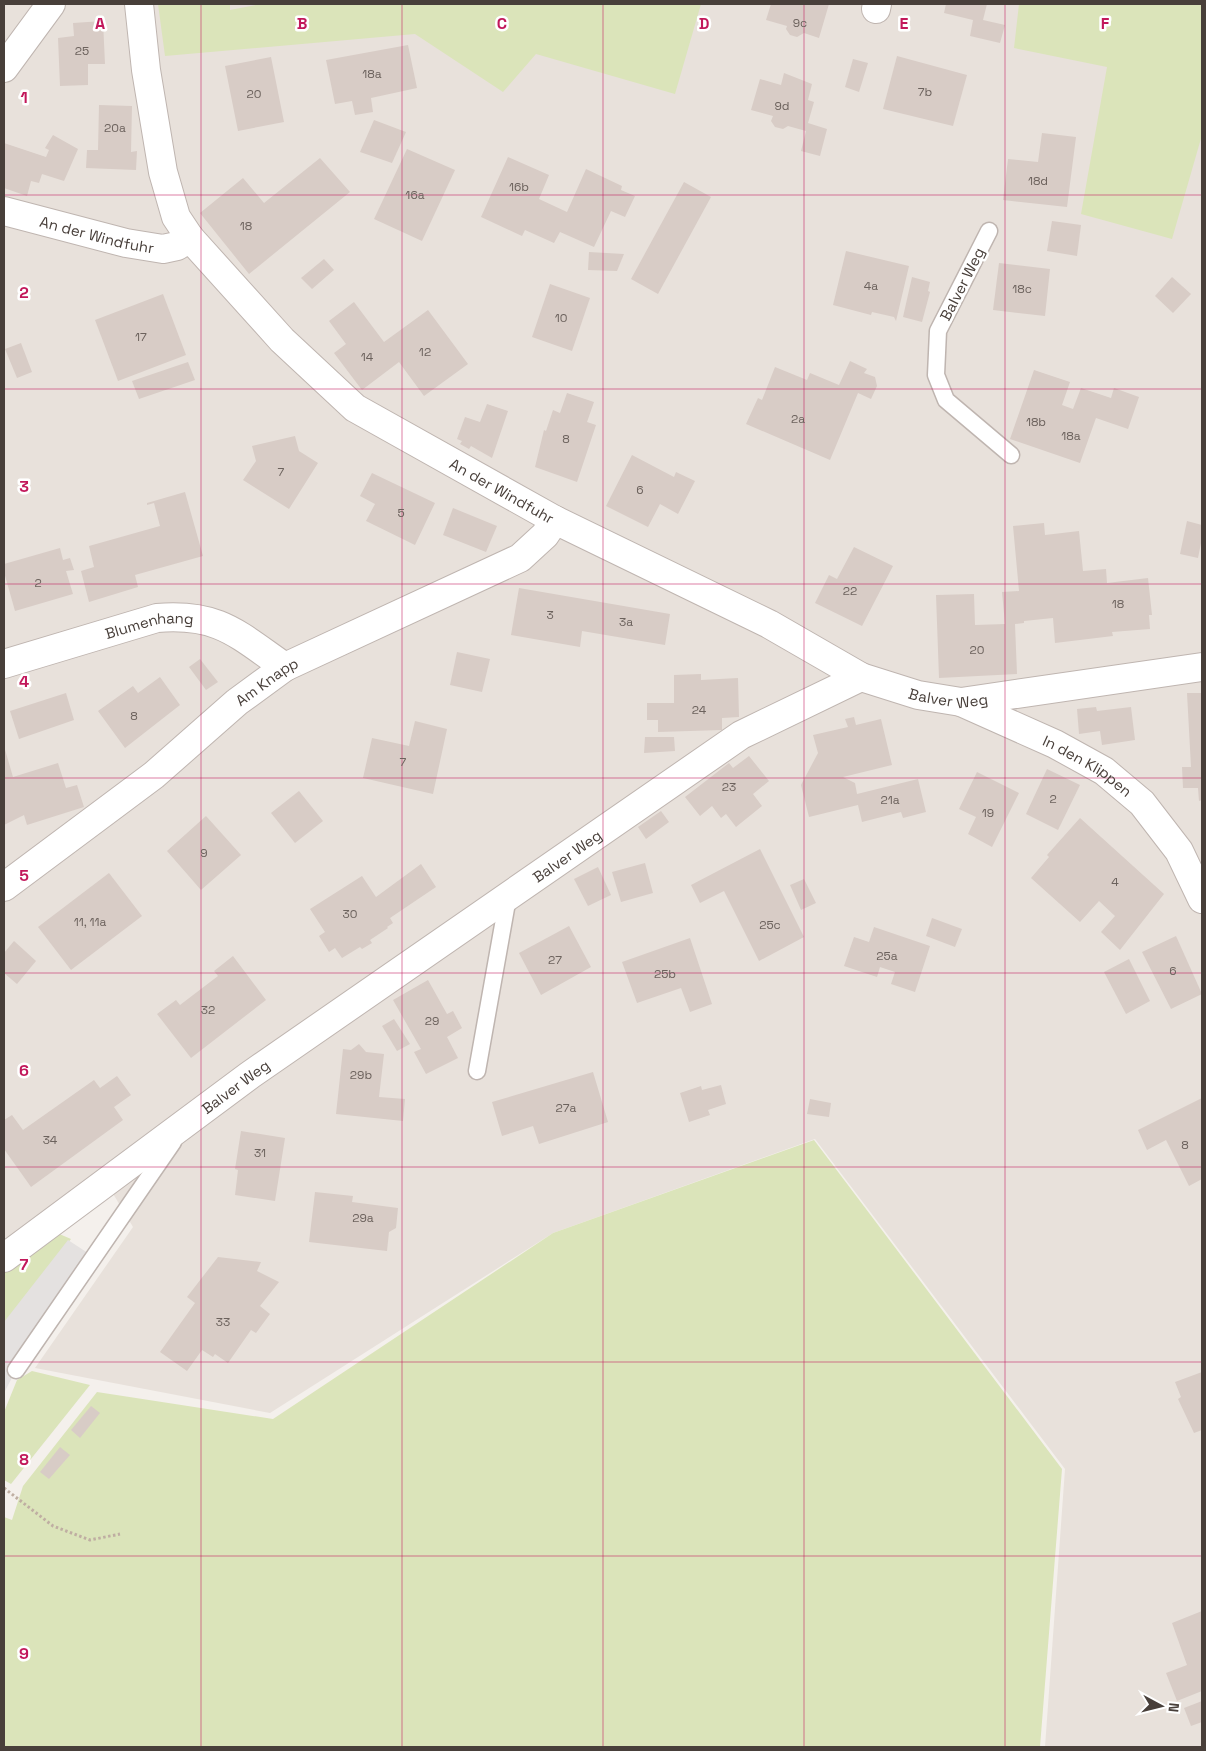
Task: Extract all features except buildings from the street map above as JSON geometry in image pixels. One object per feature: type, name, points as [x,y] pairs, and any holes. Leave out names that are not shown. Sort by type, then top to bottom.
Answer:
[{"type":"street","points":[[4,68],[51,4]]},
{"type":"street","name":"An der Windfuhr","points":[[138,4],[146,70],[163,172],[176,217],[190,238],[282,340],[355,408],[555,520],[769,624],[861,677]]},
{"type":"street","name":"An der Windfuhr","points":[[4,211],[126,243],[163,249],[177,246],[190,238]]},
{"type":"street","name":"Am Knapp","points":[[4,887],[154,775],[237,702],[285,667],[520,558],[545,535],[555,520]]},
{"type":"street","name":"Blumenhang","points":[[4,664],[157,618],[182,616],[206,619],[226,627],[285,667]]},
{"type":"street","name":"Balver Weg","points":[[4,1258],[250,1074],[742,735],[861,677],[918,695],[961,702],[1202,668]]},
{"type":"street","name":"In den Klippen","points":[[961,702],[1055,744],[1104,771],[1142,803],[1179,851],[1194,863],[1202,899]]},
{"type":"lane","name":"Balver Weg","points":[[989,231],[938,331],[936,374],[946,400],[1011,455]]},
{"type":"lane","points":[[477,1071],[508,897]]},
{"type":"lane","points":[[16,1370],[134,1196],[189,1120]]},
{"type":"path","points":[[4,1488],[53,1526],[90,1540],[120,1534]]},
{"type":"shaded area","points":[[4,4],[1202,4],[1202,1747],[1045,1747],[1065,1469],[815,1139],[553,1233],[270,1413],[35,1368],[133,1227],[112,1192],[4,1273]]},
{"type":"shaded area","points":[[68,1240],[94,1257],[16,1370],[4,1393],[4,1322]]},
{"type":"green space","points":[[158,4],[230,4],[230,10],[261,4],[701,4],[675,94],[536,54],[503,92],[415,34],[165,56]]},
{"type":"green space","points":[[1019,4],[1202,4],[1202,135],[1172,239],[1081,214],[1107,67],[1014,48]]},
{"type":"green space","points":[[814,1140],[1062,1469],[1040,1747],[4,1747],[4,1517],[12,1520],[23,1486],[97,1392],[273,1419],[553,1233]]},
{"type":"green space","points":[[57,1233],[71,1239],[4,1323],[4,1273]]},
{"type":"green space","points":[[32,1371],[90,1385],[11,1484],[4,1480],[4,1412],[17,1380]]}]
